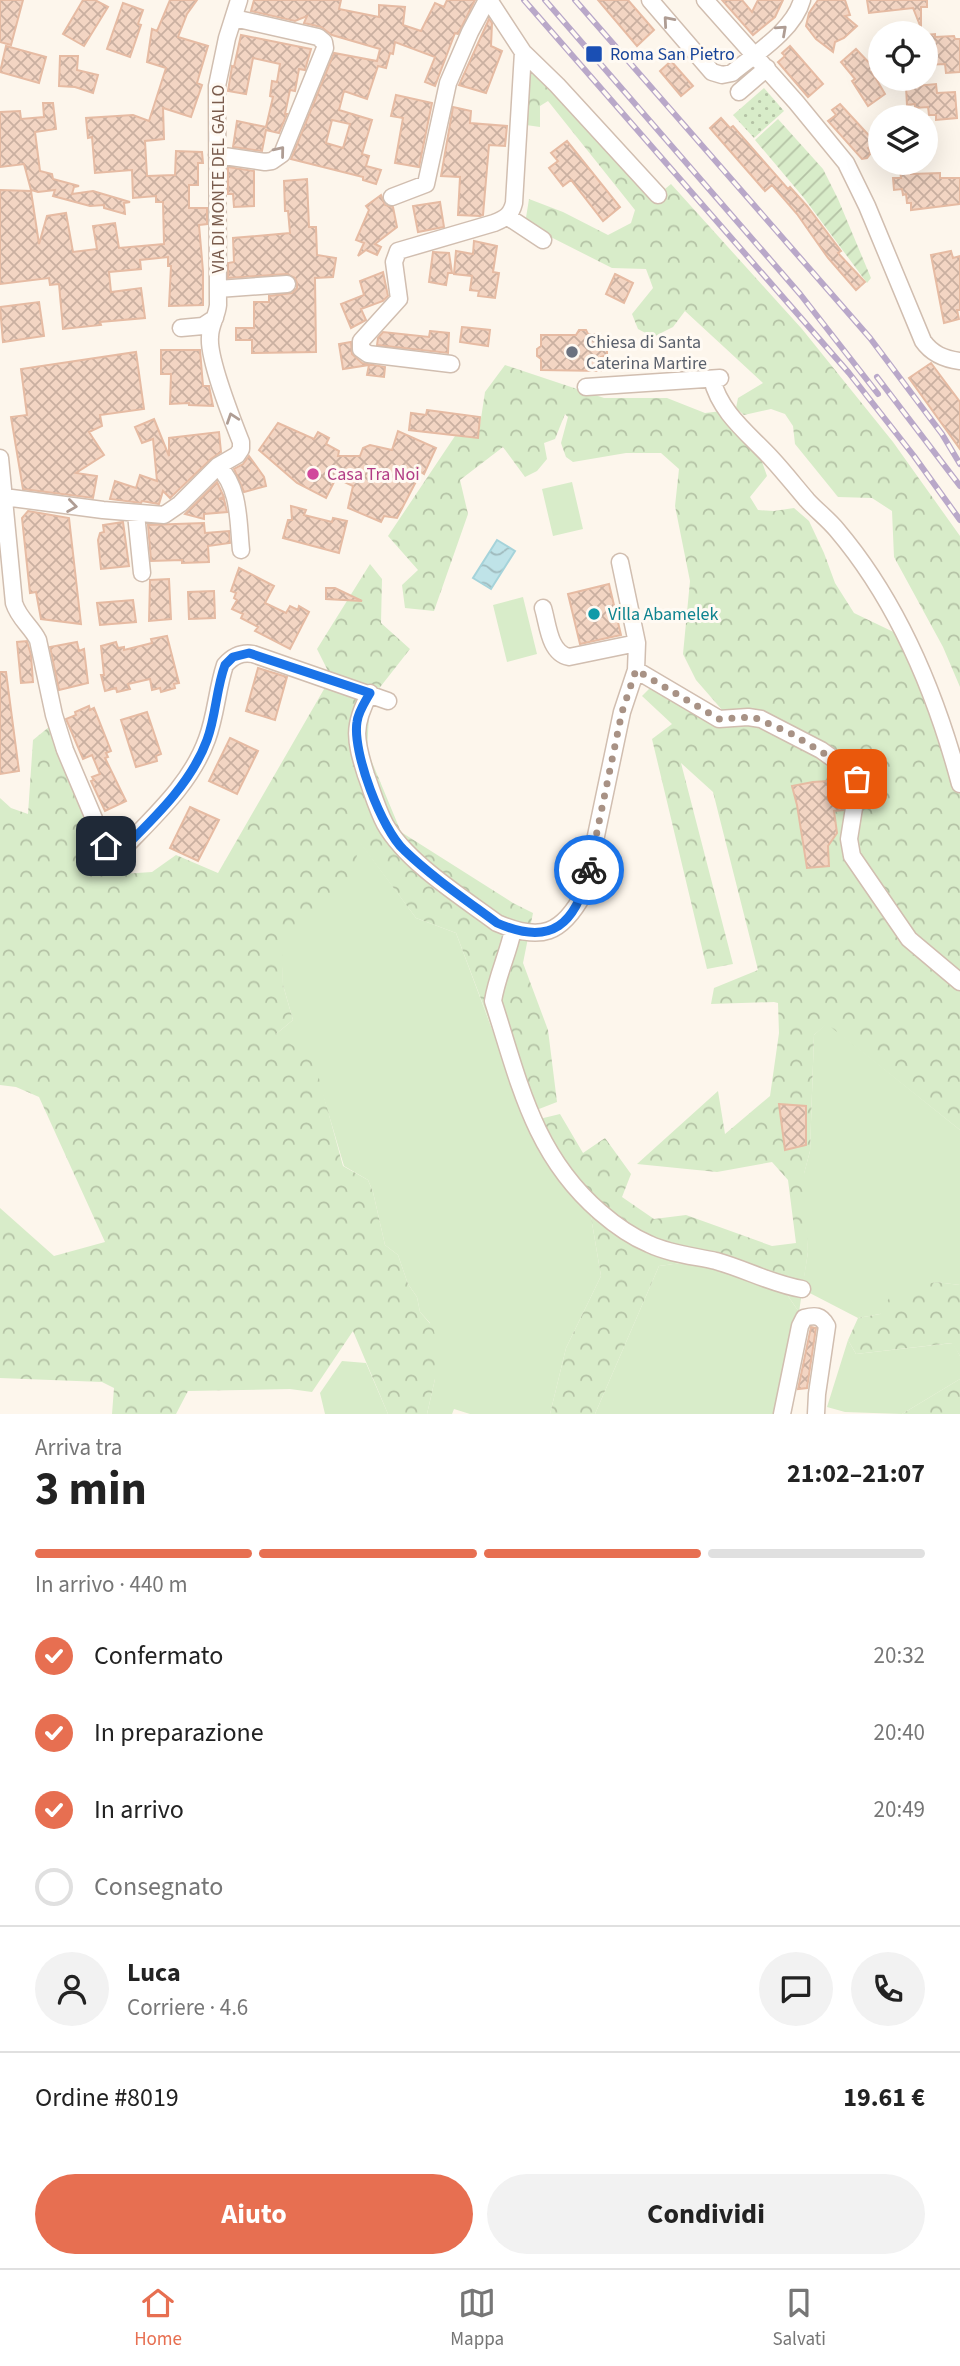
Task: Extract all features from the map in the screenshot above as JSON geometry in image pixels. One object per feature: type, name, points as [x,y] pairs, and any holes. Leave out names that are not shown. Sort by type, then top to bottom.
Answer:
[{"type":"street","name":"VIA DI MONTE DEL GALLO","points":[[218,466],[237,455],[241,446],[211,351],[209,335],[218,309],[219,74],[239,0]]},
{"type":"street","points":[[392,197],[426,184],[447,83],[488,0],[523,52],[658,195]]},
{"type":"street","points":[[650,0],[714,73],[722,75],[732,73],[793,20],[802,0]]},
{"type":"street","points":[[705,0],[829,140],[850,169],[925,344],[939,355],[960,361]]},
{"type":"street","points":[[217,155],[265,162],[282,154],[325,48],[325,44],[318,37],[234,18]]},
{"type":"street","points":[[451,364],[368,354],[361,349],[360,341],[399,299],[394,262],[398,251],[508,217],[514,203],[523,52]]},
{"type":"street","points":[[739,92],[766,68]]},
{"type":"street","points":[[508,217],[543,240]]},
{"type":"street","points":[[218,289],[287,284]]},
{"type":"street","points":[[181,328],[202,326],[215,318]]},
{"type":"street","points":[[586,387],[716,378],[715,391],[737,424],[836,529],[865,567],[926,680],[947,736],[960,784]]},
{"type":"street","points":[[0,458],[14,603],[19,615],[31,627],[38,640],[59,733],[99,835],[110,850],[120,852],[181,786],[207,741],[221,677],[225,665],[233,657],[244,653],[253,654],[388,701]]},
{"type":"street","points":[[4,497],[157,516],[167,513],[218,466],[234,491],[241,550]]},
{"type":"street","points":[[136,514],[142,573]]},
{"type":"street","points":[[370,693],[357,722],[359,751],[374,800],[402,849],[497,923],[513,930],[534,932],[560,927],[573,914],[584,892],[622,712],[636,670],[637,643],[620,562]]},
{"type":"street","points":[[543,607],[551,639],[558,653],[562,655],[569,657],[637,643]]},
{"type":"street","points":[[636,670],[719,719],[761,719],[821,750],[852,772],[858,783],[849,844],[856,863],[909,939],[960,982]]},
{"type":"street","points":[[508,955],[513,930]]},
{"type":"street","points":[[534,932],[517,941],[508,955],[496,981],[494,1001],[534,1125],[559,1168],[571,1183],[619,1228],[649,1244],[674,1253],[719,1262],[802,1289]]},
{"type":"street","points":[[782,1414],[800,1326],[804,1318],[817,1316],[823,1319],[827,1326],[816,1414]]},
{"type":"green space","points":[[534,72],[552,92],[557,85],[659,194],[671,184],[802,329],[893,442],[960,536],[960,687],[943,647],[894,557],[892,511],[872,498],[838,497],[795,444],[793,426],[785,414],[771,409],[744,415],[736,408],[738,398],[763,383],[685,311],[673,327],[653,337],[638,329],[632,314],[653,288],[646,269],[612,268],[525,224],[529,199],[563,212],[608,235],[631,223],[635,210],[548,101],[540,106],[540,127],[526,125],[528,75]]},
{"type":"green space","points":[[764,88],[784,111],[754,138],[733,115]]},
{"type":"green space","points":[[778,119],[823,169],[871,278],[867,283],[804,198],[755,140]]},
{"type":"green space","points":[[505,365],[604,398],[667,398],[705,413],[722,411],[760,456],[767,476],[750,497],[758,510],[794,508],[809,521],[835,583],[854,613],[906,638],[960,784],[960,1130],[827,1024],[814,1035],[810,1151],[804,1174],[808,1252],[799,1312],[777,1280],[721,1258],[659,1266],[595,1414],[550,1414],[566,1348],[601,1276],[590,1211],[551,1171],[527,1122],[560,1114],[583,1153],[605,1138],[631,1174],[622,1197],[654,1219],[686,1215],[772,1246],[796,1243],[788,1180],[772,1162],[717,1172],[637,1164],[718,1091],[725,1134],[770,1096],[779,1033],[778,1003],[711,1004],[714,988],[758,970],[713,792],[681,763],[733,964],[707,969],[652,739],[672,724],[642,696],[660,678],[730,719],[696,680],[683,654],[690,581],[675,506],[679,469],[661,453],[626,453],[573,462],[566,457],[561,443],[568,417],[565,414],[555,439],[544,443],[547,459],[537,471],[525,477],[503,447],[460,480],[468,514],[434,611],[405,608],[402,585],[418,570],[388,536],[455,436],[478,438],[485,392]]},
{"type":"green space","points":[[572,482],[583,529],[553,536],[542,489]]},
{"type":"green space","points":[[370,564],[382,579],[381,623],[410,649],[370,700],[367,750],[401,832],[533,913],[523,963],[548,1030],[557,1102],[539,1109],[521,1105],[456,933],[416,918],[360,843],[349,887],[292,934],[282,946],[283,985],[293,1020],[276,1034],[314,1060],[343,1166],[368,1180],[385,1245],[398,1255],[408,1284],[417,1297],[420,1312],[433,1327],[443,1366],[435,1379],[427,1414],[388,1414],[353,1331],[312,1392],[290,1389],[188,1391],[176,1414],[112,1414],[114,1388],[102,1382],[0,1378],[0,1208],[54,1256],[105,1242],[39,1097],[16,1087],[0,1085],[0,798],[11,808],[28,814],[33,740],[49,727],[103,850],[122,874],[152,872],[176,855],[218,873],[331,677],[317,649]]},
{"type":"green space","points":[[523,597],[537,654],[507,662],[493,605]]},
{"type":"green space","points":[[360,842],[416,918],[456,933],[505,1064],[590,1211],[601,1276],[566,1348],[550,1414],[470,1414],[454,1409],[452,1414],[427,1414],[435,1379],[430,1323],[420,1312],[417,1297],[408,1284],[398,1255],[385,1245],[368,1180],[344,1166],[323,1095],[276,1034],[293,1020],[283,985],[281,946]]},
{"type":"green space","points":[[827,1023],[960,1130],[960,1285],[935,1282],[880,1314],[858,1318],[802,1289],[808,1252],[802,1181],[810,1151],[814,1035]]},
{"type":"green space","points":[[721,1258],[779,1283],[799,1312],[782,1414],[595,1414],[659,1266]]},
{"type":"green space","points":[[936,1282],[960,1285],[960,1356],[952,1343],[856,1354],[848,1340],[858,1318],[880,1314],[892,1293]]},
{"type":"green space","points":[[848,1340],[856,1354],[953,1343],[960,1356],[960,1379],[902,1414],[845,1412],[827,1407]]},
{"type":"green space","points":[[342,1361],[366,1363],[388,1414],[325,1414],[320,1393]]},
{"type":"green space","points":[[960,1379],[960,1414],[902,1414]]},
{"type":"water","points":[[497,540],[515,551],[491,589],[473,578]]},
{"type":"building","points":[[0,0],[23,0],[11,45],[0,42]]},
{"type":"building","points":[[83,0],[95,0],[108,7],[84,46],[63,34]]},
{"type":"building","points":[[170,0],[197,0],[187,14],[178,37],[208,46],[197,83],[202,85],[191,117],[163,108],[164,139],[145,141],[147,176],[175,175],[176,151],[202,152],[203,163],[198,163],[198,185],[189,185],[189,208],[207,208],[207,224],[199,225],[203,305],[169,306],[171,266],[168,266],[168,257],[140,260],[141,269],[109,272],[111,292],[141,288],[145,318],[63,329],[59,284],[50,285],[49,278],[0,284],[0,190],[31,191],[39,244],[47,216],[66,213],[73,252],[97,249],[93,226],[115,223],[119,248],[164,244],[163,202],[156,202],[156,196],[133,198],[132,170],[95,173],[92,137],[88,138],[86,118],[133,115],[149,121],[166,68],[147,62],[152,29],[157,31]]},
{"type":"building","points":[[254,0],[341,0],[339,9],[379,17],[379,5],[405,7],[403,25],[421,31],[435,3],[444,7],[447,0],[475,0],[458,34],[455,33],[435,86],[425,82],[435,57],[395,42],[386,68],[378,66],[367,99],[344,91],[339,110],[372,120],[362,154],[369,156],[366,166],[381,170],[376,184],[363,180],[363,177],[291,159],[334,53],[377,61],[380,49],[332,35],[321,27],[304,23],[307,16],[295,21],[251,11]],"holes":[[[332,120],[350,124],[343,148],[326,143]]]},
{"type":"building","points":[[598,0],[628,0],[654,30],[637,46]]},
{"type":"building","points":[[722,0],[742,0],[752,12],[758,0],[783,0],[775,17],[753,35]]},
{"type":"building","points":[[818,0],[845,0],[850,15],[845,16],[857,26],[835,42],[833,52],[816,39],[806,26],[809,13]]},
{"type":"building","points":[[867,0],[927,0],[927,7],[921,7],[921,21],[918,21],[913,8],[869,13]]},
{"type":"building","points":[[123,3],[143,10],[130,57],[107,49]]},
{"type":"building","points":[[489,19],[492,23],[491,46],[502,51],[486,93],[459,85]]},
{"type":"building","points":[[241,35],[311,49],[305,70],[299,69],[295,91],[290,90],[287,114],[279,133],[266,130],[262,151],[233,147],[237,121],[266,127],[273,97],[270,96],[272,81],[277,82],[280,64],[253,58],[246,94],[228,91]]},
{"type":"building","points":[[954,36],[955,39],[960,39],[960,72],[946,73],[945,64],[938,64],[938,37]]},
{"type":"building","points":[[6,46],[46,57],[39,83],[0,72]]},
{"type":"building","points":[[790,46],[823,84],[808,97],[778,62],[785,56],[782,53]]},
{"type":"building","points":[[856,49],[868,62],[868,91],[883,91],[885,94],[868,106],[852,81],[855,79],[841,62]]},
{"type":"building","points":[[60,56],[78,56],[77,70],[98,75],[93,93],[75,87],[59,86]]},
{"type":"building","points":[[671,61],[693,86],[681,96],[660,71]]},
{"type":"building","points":[[906,91],[955,92],[957,118],[938,120],[938,105],[907,105]]},
{"type":"building","points":[[396,95],[432,103],[419,167],[395,163],[403,118],[391,116]]},
{"type":"building","points":[[43,103],[53,103],[56,129],[35,132],[40,171],[52,174],[53,179],[79,186],[74,187],[72,194],[93,191],[130,202],[124,203],[125,214],[104,208],[104,205],[90,206],[53,196],[55,190],[31,190],[24,164],[0,167],[0,112],[20,111],[21,119],[44,117]]},
{"type":"building","points":[[840,104],[868,134],[867,158],[862,159],[828,121],[836,115],[832,110]]},
{"type":"building","points":[[453,107],[471,111],[470,123],[507,126],[505,146],[489,145],[483,215],[480,216],[458,215],[460,177],[441,176]]},
{"type":"building","points":[[721,118],[730,128],[733,126],[788,189],[790,187],[807,206],[841,251],[838,253],[865,282],[856,290],[772,185],[765,191],[710,128]]},
{"type":"building","points":[[567,141],[620,207],[603,221],[571,180],[563,186],[549,168],[558,161],[551,153]]},
{"type":"building","points":[[228,167],[254,171],[254,206],[234,207],[233,194],[228,194]]},
{"type":"building","points":[[940,173],[940,178],[960,178],[960,204],[911,210],[911,203],[907,203],[902,189],[894,190],[893,178],[901,178],[901,175]]},
{"type":"building","points":[[307,179],[309,227],[316,227],[317,255],[336,258],[333,277],[315,278],[316,352],[252,353],[252,340],[236,340],[236,328],[254,328],[254,302],[269,302],[269,296],[292,293],[297,288],[297,283],[295,278],[287,274],[228,278],[228,263],[234,262],[233,238],[290,233],[288,211],[285,211],[284,181]]},
{"type":"building","points":[[381,195],[385,205],[393,207],[397,227],[375,244],[381,247],[377,255],[366,250],[358,256],[364,243],[356,240],[369,210],[366,206]]},
{"type":"building","points":[[440,202],[444,227],[418,232],[413,206]]},
{"type":"building","points":[[474,241],[497,246],[493,272],[499,273],[495,298],[478,296],[479,291],[470,290],[472,276],[454,274],[456,251],[473,254]]},
{"type":"building","points":[[951,251],[953,258],[960,256],[960,310],[957,310],[959,319],[944,323],[931,255]]},
{"type":"building","points":[[433,252],[449,253],[452,273],[448,273],[446,285],[429,282]]},
{"type":"building","points":[[383,272],[388,296],[383,301],[361,309],[366,320],[351,328],[341,304],[364,295],[360,281]]},
{"type":"building","points":[[615,274],[633,283],[624,303],[606,294]]},
{"type":"building","points":[[39,302],[44,336],[3,342],[0,307]]},
{"type":"building","points":[[462,327],[490,330],[488,346],[460,342]]},
{"type":"building","name":"Chiesa di Santa Caterina Martire","points":[[579,330],[586,330],[588,334],[601,334],[601,345],[607,349],[607,355],[601,357],[601,371],[541,370],[537,349],[541,346],[541,335],[576,335]]},
{"type":"building","points":[[430,331],[449,333],[448,353],[377,345],[383,332],[429,337]]},
{"type":"building","points":[[351,342],[352,354],[362,363],[385,367],[384,377],[367,375],[369,365],[343,369],[339,344]]},
{"type":"building","points":[[161,350],[200,350],[203,386],[209,386],[213,406],[170,404],[171,374],[161,374]]},
{"type":"building","points":[[136,352],[144,409],[100,415],[102,426],[89,432],[104,455],[76,473],[97,476],[93,498],[23,489],[11,417],[27,415],[21,369]]},
{"type":"building","points":[[931,363],[960,402],[960,449],[909,378]]},
{"type":"building","points":[[427,410],[480,417],[478,438],[409,430],[411,413],[426,415]]},
{"type":"building","points":[[154,419],[169,456],[169,438],[219,432],[221,452],[170,498],[163,491],[159,504],[110,499],[115,481],[136,488],[140,475],[157,481],[153,439],[142,443],[135,427]]},
{"type":"building","name":"Casa Tra Noi","points":[[278,423],[314,439],[318,432],[329,438],[326,444],[339,451],[338,456],[360,456],[363,448],[370,445],[392,450],[398,431],[436,448],[424,474],[421,472],[397,518],[384,516],[381,522],[348,508],[353,486],[336,478],[326,498],[297,483],[259,450]]},
{"type":"building","points":[[249,456],[264,477],[266,486],[244,492],[234,469],[243,464]]},
{"type":"building","points":[[217,482],[224,497],[219,499],[224,499],[227,512],[204,514],[204,519],[185,514]]},
{"type":"building","points":[[291,506],[306,510],[304,515],[332,522],[333,518],[347,521],[339,553],[283,538],[288,520],[292,520]]},
{"type":"building","points":[[28,511],[69,518],[81,624],[41,619],[36,592],[30,593],[22,518]]},
{"type":"building","points":[[123,522],[129,566],[101,569],[98,540],[100,533],[104,532],[103,525]]},
{"type":"building","points":[[204,523],[205,533],[229,531],[230,543],[208,546],[209,562],[151,561],[148,525]]},
{"type":"building","points":[[239,568],[274,586],[265,603],[286,613],[290,606],[298,610],[299,606],[309,612],[290,649],[255,631],[258,627],[241,618],[243,614],[232,609],[237,600],[234,598],[236,593],[231,591]]},
{"type":"building","points":[[169,579],[171,619],[149,621],[150,580]]},
{"type":"building","name":"Villa Abamelek","points":[[609,584],[621,635],[580,644],[568,594]]},
{"type":"building","points":[[326,588],[335,588],[362,601],[326,599]]},
{"type":"building","points":[[214,591],[215,618],[189,619],[188,592]]},
{"type":"building","points":[[133,600],[136,622],[100,625],[97,603]]},
{"type":"building","points":[[167,636],[179,683],[174,684],[175,688],[161,692],[160,688],[152,690],[150,679],[128,684],[130,689],[117,692],[116,688],[105,691],[101,675],[104,675],[101,646],[116,642],[118,648],[124,647],[124,650],[152,643],[151,639]]},
{"type":"building","points":[[27,641],[33,682],[21,683],[17,642]]},
{"type":"building","points":[[77,642],[79,651],[84,649],[88,683],[59,690],[50,647]]},
{"type":"building","points":[[258,668],[287,677],[275,720],[246,711]]},
{"type":"building","points":[[0,672],[6,672],[19,771],[0,774]]},
{"type":"building","points":[[89,706],[90,710],[94,708],[111,751],[106,753],[108,757],[105,758],[126,801],[105,811],[91,781],[94,780],[92,777],[100,774],[92,755],[83,759],[66,719]]},
{"type":"building","points":[[147,712],[161,754],[156,756],[157,761],[136,767],[121,720]]},
{"type":"building","points":[[230,738],[258,751],[237,794],[209,781]]},
{"type":"building","points":[[843,780],[843,810],[834,811],[837,833],[828,846],[829,866],[807,868],[792,786]]},
{"type":"building","points":[[190,807],[219,820],[198,861],[170,848]]},
{"type":"building","points":[[779,1104],[806,1106],[806,1145],[785,1150]]},
{"type":"building","points":[[811,1327],[816,1328],[807,1388],[798,1389]]},
{"type":"railway","points":[[524,0],[849,373],[960,520]]},
{"type":"railway","points":[[545,0],[800,294],[878,394]]},
{"type":"railway","points":[[575,0],[870,338],[942,434],[960,464]]},
{"type":"railway","points":[[877,377],[960,486]]},
{"type":"way so far","points":[[589,870],[622,712],[636,670],[719,719],[753,717],[790,733],[845,766],[857,779]]},
{"type":"place","name":"Roma San Pietro","points":[[594,54]]},
{"type":"place","name":"Chiesa di Santa Caterina Martire","points":[[572,352]]},
{"type":"place","name":"Casa Tra Noi","points":[[313,474]]},
{"type":"place","name":"Villa Abamelek","points":[[594,614]]},
{"type":"route","points":[[106,846],[112,852],[120,852],[181,786],[207,741],[225,665],[233,657],[249,653],[370,693],[361,709],[357,735],[359,751],[374,800],[386,825],[402,849],[497,923],[513,930],[534,932],[560,927],[573,914],[584,892],[589,870]]}]
